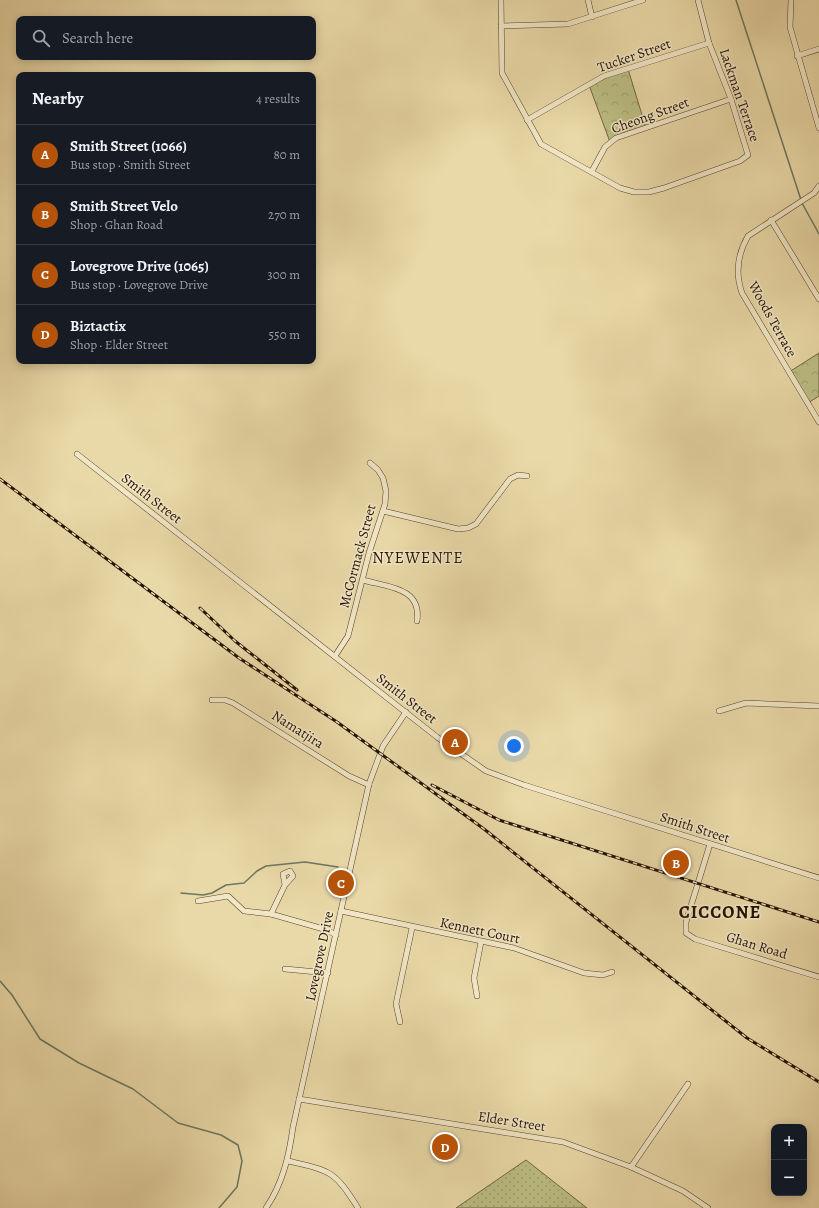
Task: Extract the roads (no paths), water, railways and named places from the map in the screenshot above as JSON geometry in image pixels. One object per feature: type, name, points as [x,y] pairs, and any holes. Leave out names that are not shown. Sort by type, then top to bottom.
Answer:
[{"type":"street","name":"Lackman Terrace","points":[[501,0],[502,73],[541,144],[592,171],[620,188],[634,192],[649,192],[664,188],[745,158],[748,155],[731,99],[710,43],[698,0]]},
{"type":"street","points":[[588,0],[592,17]]},
{"type":"street","points":[[501,26],[568,24],[643,0]]},
{"type":"street","points":[[791,0],[790,27],[797,56],[819,128]]},
{"type":"street","name":"Tucker Street","points":[[527,120],[604,76],[710,43]]},
{"type":"street","points":[[797,56],[819,49]]},
{"type":"street","name":"Cheong Street","points":[[592,171],[605,147],[616,138],[731,99]]},
{"type":"street","name":"Woods Terrace","points":[[819,186],[814,193],[748,236],[743,246],[738,263],[739,283],[742,293],[819,422]]},
{"type":"street","points":[[771,220],[819,299]]},
{"type":"street","name":"Smith Street","points":[[77,454],[467,759],[496,776],[819,878]]},
{"type":"street","name":"McCormack Street","points":[[335,656],[348,636],[362,580],[383,510],[386,494],[384,482],[380,472],[370,463]]},
{"type":"street","points":[[383,510],[458,529],[468,528],[476,524],[510,478],[518,475],[527,476]]},
{"type":"street","points":[[362,580],[409,594],[417,604],[417,621]]},
{"type":"street","name":"Namatjira","points":[[212,700],[225,700],[241,707],[349,776],[369,785]]},
{"type":"street","points":[[719,711],[746,703],[819,706]]},
{"type":"street","name":"Lovegrove Drive","points":[[266,1208],[275,1194],[288,1161],[300,1099],[369,785],[383,746],[406,712]]},
{"type":"street","name":"Ghan Road","points":[[710,844],[686,922],[686,933],[695,939],[819,977]]},
{"type":"street","points":[[272,914],[285,885]]},
{"type":"street","points":[[198,901],[228,896],[244,911],[272,914],[327,930],[336,935]]},
{"type":"street","name":"Kennett Court","points":[[341,911],[412,928],[514,948],[584,973],[597,975],[612,972]]},
{"type":"street","points":[[400,1022],[396,1004],[412,928]]},
{"type":"street","points":[[477,996],[474,978],[481,942]]},
{"type":"street","points":[[285,969],[328,973]]},
{"type":"street","points":[[631,1167],[688,1084]]},
{"type":"street","name":"Elder Street","points":[[300,1099],[563,1142],[631,1167],[683,1191],[708,1208]]},
{"type":"street","points":[[288,1161],[319,1168],[332,1174],[341,1182],[358,1208]]},
{"type":"waterway","points":[[736,0],[801,200]]},
{"type":"waterway","points":[[802,203],[819,234]]},
{"type":"waterway","points":[[181,893],[203,895],[212,893],[226,885],[244,883],[257,871],[266,866],[305,862],[338,867]]},
{"type":"waterway","points":[[0,981],[12,995],[40,1039],[79,1063],[133,1089],[178,1123],[221,1135],[238,1145],[242,1161],[237,1187],[219,1208]]},
{"type":"railway","points":[[0,479],[239,658],[337,722],[484,829],[747,1038],[819,1082]]},
{"type":"railway","points":[[200,608],[235,641],[297,690]]},
{"type":"railway","points":[[432,785],[499,820],[819,922]]},
{"type":"place","name":"Smith Street (1066)","points":[[455,742]]},
{"type":"place","name":"Smith Street Velo","points":[[676,863]]},
{"type":"place","name":"Lovegrove Drive (1065)","points":[[341,883]]},
{"type":"place","name":"Biztactix","points":[[445,1147]]},
{"type":"district","name":"NYEWENTE","points":[[418,557]]},
{"type":"district","name":"CICCONE","points":[[720,912]]}]
